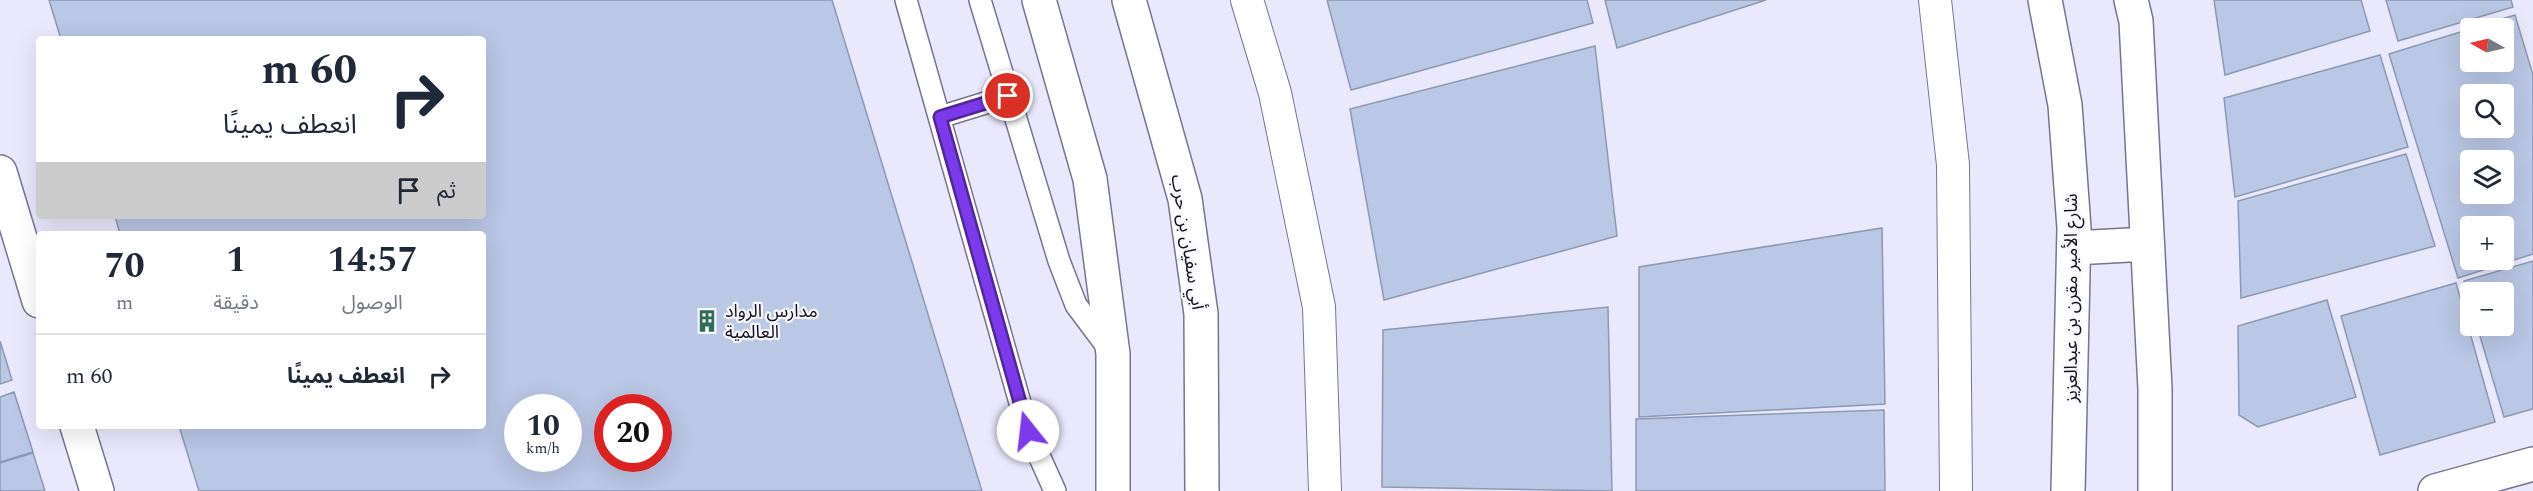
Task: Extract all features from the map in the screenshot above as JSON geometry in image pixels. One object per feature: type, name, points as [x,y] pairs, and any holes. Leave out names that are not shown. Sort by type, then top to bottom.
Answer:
[{"type":"street","points":[[1039,0],[1090,179],[1113,354],[1113,491]]},
{"type":"street","name":"أبي سفيان بن حرب","points":[[1129,0],[1185,199],[1200,314],[1202,491]]},
{"type":"street","points":[[1247,0],[1275,93],[1319,307],[1325,491]]},
{"type":"street","points":[[1935,0],[1953,165],[1956,491]]},
{"type":"street","name":"شارع الأمير مقرن بن عبدالعزيز","points":[[2044,0],[2065,105],[2074,248],[2068,491]]},
{"type":"street","points":[[2131,0],[2136,21],[2155,389],[2155,491]]},
{"type":"street","points":[[0,172],[36,291]]},
{"type":"street","points":[[2074,248],[2147,244]]},
{"type":"street","points":[[78,429],[97,491]]},
{"type":"street","points":[[2435,491],[2533,464]]},
{"type":"lane","points":[[906,0],[1028,431],[1055,491]]},
{"type":"lane","points":[[980,0],[1059,261],[1076,305],[1113,354]]},
{"type":"lane","points":[[940,117],[1008,96]]},
{"type":"building","name":"مدارس الرواد العالمية","points":[[49,0],[832,0],[982,491],[199,491],[180,429],[486,429],[486,231],[119,231],[116,219],[486,219],[486,36],[60,36]]},
{"type":"building","points":[[1327,0],[1587,0],[1593,23],[1351,90]]},
{"type":"building","points":[[1605,0],[1766,0],[1617,48]]},
{"type":"building","points":[[2214,0],[2361,0],[2370,31],[2225,75]]},
{"type":"building","points":[[2386,0],[2511,0],[2513,7],[2476,18],[2460,18],[2460,23],[2398,41]]},
{"type":"building","points":[[2515,15],[2533,75],[2533,254],[2514,260],[2514,216],[2460,216],[2460,270],[2483,270],[2458,278],[2389,54],[2460,32],[2460,72],[2514,72],[2514,18],[2505,18]]},
{"type":"building","points":[[1595,46],[1617,236],[1384,300],[1350,109]]},
{"type":"building","points":[[2380,55],[2408,147],[2235,197],[2224,98]]},
{"type":"building","points":[[2406,154],[2435,246],[2241,298],[2238,201]]},
{"type":"building","points":[[1882,228],[1885,404],[1639,417],[1639,267]]},
{"type":"building","points":[[2533,261],[2533,409],[2504,417],[2480,336],[2514,336],[2514,282],[2464,281],[2502,270],[2514,270],[2514,267]]},
{"type":"building","points":[[2456,283],[2460,297],[2460,336],[2471,336],[2495,422],[2380,455],[2341,316]]},
{"type":"building","points":[[2327,300],[2356,397],[2258,427],[2239,415],[2238,326]]},
{"type":"building","points":[[1608,307],[1612,491],[1382,487],[1383,330]]},
{"type":"building","points":[[0,341],[12,380],[0,384]]},
{"type":"building","points":[[14,392],[33,452],[0,462],[0,397]]},
{"type":"building","points":[[1884,410],[1885,491],[1636,491],[1636,419]]},
{"type":"building","points":[[33,453],[45,491],[0,491],[0,463]]},
{"type":"place","name":"مدارس الرواد العالمية","points":[[707,321]]},
{"type":"route","points":[[1008,96],[940,117],[1028,431]]}]
